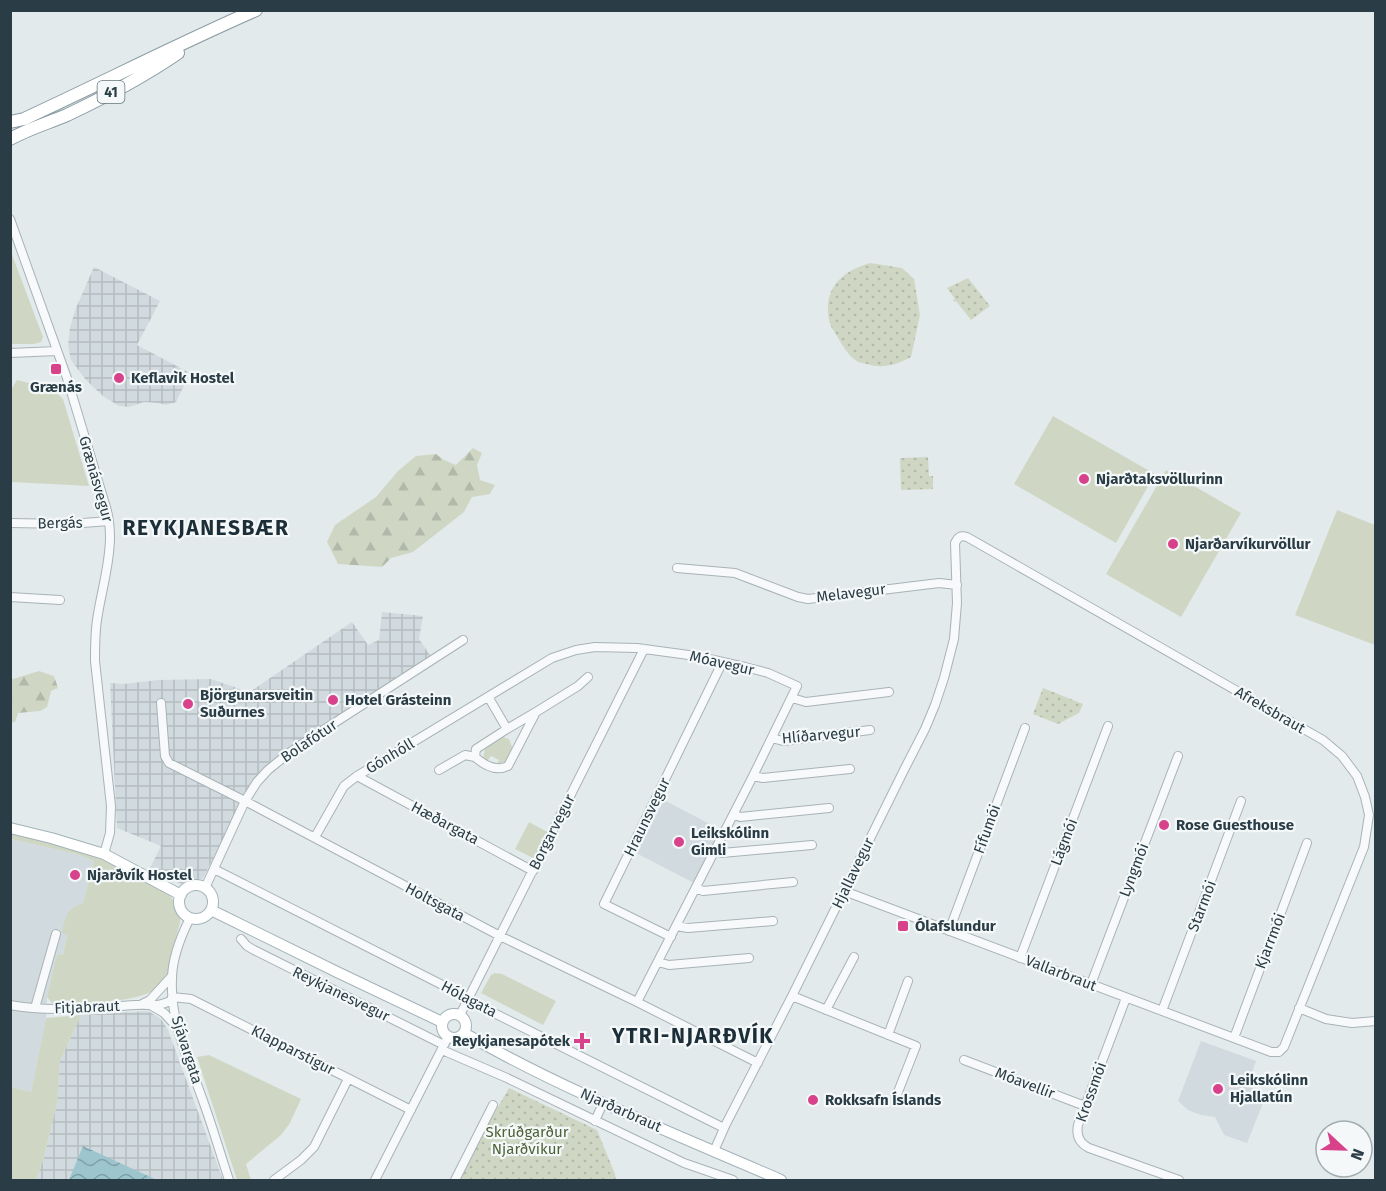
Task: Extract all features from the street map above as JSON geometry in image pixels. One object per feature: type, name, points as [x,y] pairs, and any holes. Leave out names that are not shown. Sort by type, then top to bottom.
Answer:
[{"type":"highway","name":"41","points":[[10,122],[24,119],[256,10]]},
{"type":"highway","name":"41","points":[[10,139],[67,115],[146,74],[206,34]]},
{"type":"main road","points":[[10,828],[51,837],[104,854],[180,895]]},
{"type":"main road","points":[[191,885],[206,888],[212,895],[211,910],[200,918],[190,918],[180,906],[180,895],[191,885]]},
{"type":"main road","points":[[211,910],[442,1022]]},
{"type":"main road","points":[[452,1014],[460,1015],[465,1021],[464,1033],[445,1044],[442,1022],[444,1018],[452,1014]]},
{"type":"main road","name":"Njarðarbraut","points":[[464,1033],[603,1103],[781,1180]]},
{"type":"street","name":"Grænásvegur","points":[[10,219],[67,378],[109,521],[109,559],[94,640],[111,806],[110,833],[104,854]]},
{"type":"street","points":[[10,353],[57,351]]},
{"type":"street","name":"Bergás","points":[[10,523],[70,524],[109,521]]},
{"type":"street","name":"Afreksbraut","points":[[957,585],[955,543],[958,537],[962,536],[975,541],[1300,726],[1323,740],[1342,756],[1357,776],[1369,815],[1364,847],[1284,1047],[1279,1052]]},
{"type":"street","name":"Melavegur","points":[[676,568],[735,573],[808,599],[939,583],[957,585]]},
{"type":"street","name":"Hjallavegur","points":[[714,1151],[925,729],[945,678],[954,639],[957,585]]},
{"type":"street","points":[[10,597],[60,600]]},
{"type":"street","name":"Bolafótur","points":[[206,888],[246,801],[262,776],[281,759],[464,640]]},
{"type":"street","name":"Gónhóll","points":[[315,837],[344,786],[357,776],[552,658],[576,650],[595,647],[644,649]]},
{"type":"street","name":"Móavegur","points":[[644,649],[672,652],[768,673],[797,686]]},
{"type":"street","name":"Borgarvegur","points":[[460,1015],[644,649]]},
{"type":"street","name":"Hraunsvegur","points":[[671,937],[604,904],[722,663]]},
{"type":"street","points":[[475,757],[476,749],[578,686],[588,677]]},
{"type":"street","name":"Hlíðarvegur","points":[[637,1002],[797,686]]},
{"type":"street","points":[[792,698],[806,702],[889,692]]},
{"type":"street","points":[[489,698],[507,729]]},
{"type":"street","name":"Holtsgata","points":[[161,703],[166,759],[169,763],[315,837],[500,936],[758,1062]]},
{"type":"street","points":[[439,770],[465,755],[475,757],[483,764],[497,768],[502,769],[508,766],[536,712]]},
{"type":"street","name":"Lágmói","points":[[1020,958],[1108,726]]},
{"type":"street","name":"Fífumói","points":[[949,931],[1025,728]]},
{"type":"street","name":"Hlíðarvegur","points":[[772,738],[783,741],[870,730]]},
{"type":"street","name":"Lyngmói","points":[[1091,984],[1178,756]]},
{"type":"street","points":[[753,776],[763,778],[850,769]]},
{"type":"street","name":"Hæðargata","points":[[357,776],[533,871]]},
{"type":"street","name":"Starmói","points":[[1162,1011],[1241,801]]},
{"type":"street","points":[[734,814],[740,817],[829,808]]},
{"type":"street","name":"Kjarrmói","points":[[1234,1038],[1307,843]]},
{"type":"street","points":[[715,851],[722,853],[812,845]]},
{"type":"street","name":"Hólagata","points":[[214,869],[724,1128]]},
{"type":"street","points":[[696,888],[703,891],[793,882]]},
{"type":"street","name":"Vallarbraut","points":[[844,891],[1271,1052],[1279,1052]]},
{"type":"street","name":"Sjávargata","points":[[190,918],[180,942],[171,977],[172,999],[177,1028],[229,1180]]},
{"type":"street","points":[[676,926],[688,928],[773,921]]},
{"type":"street","name":"Fitjabraut","points":[[35,1008],[56,934]]},
{"type":"street","name":"Reykjanesvegur","points":[[241,939],[254,950],[445,1044],[507,1078],[684,1163],[733,1180]]},
{"type":"street","points":[[826,1010],[854,957]]},
{"type":"street","points":[[658,962],[669,966],[749,958]]},
{"type":"street","points":[[171,977],[152,1003],[177,1028]]},
{"type":"street","points":[[888,1035],[908,981]]},
{"type":"street","points":[[792,996],[916,1046],[896,1097]]},
{"type":"street","name":"Krossmói","points":[[1126,998],[1077,1129],[1079,1139],[1089,1148],[1155,1177],[1179,1180]]},
{"type":"street","name":"Fitjabraut","points":[[10,1005],[72,1010],[140,1005],[172,999]]},
{"type":"street","name":"Klapparstígur","points":[[172,999],[191,999],[411,1110]]},
{"type":"street","points":[[1299,1008],[1326,1019],[1352,1023],[1376,1021]]},
{"type":"street","points":[[375,1180],[445,1044]]},
{"type":"street","name":"Móavellir","points":[[964,1060],[1086,1106]]},
{"type":"street","points":[[274,1180],[314,1147],[348,1079]]},
{"type":"street","points":[[595,1120],[603,1103]]},
{"type":"street","points":[[455,1180],[494,1105]]},
{"type":"shaded area","points":[[94,267],[160,301],[137,345],[190,373],[176,402],[166,405],[144,402],[129,407],[119,406],[103,396],[86,380],[71,360],[68,346],[70,327]]},
{"type":"shaded area","points":[[382,612],[423,616],[419,639],[432,658],[278,759],[250,788],[203,878],[188,884],[181,884],[150,868],[161,846],[117,828],[110,683],[211,679],[248,693],[352,622],[368,645],[379,640]]},
{"type":"shaded area","name":"Leikskólinn Gimli","points":[[664,800],[721,830],[694,883],[636,853]]},
{"type":"shaded area","points":[[11,839],[76,854],[94,861],[83,903],[67,934],[63,955],[57,954],[47,997],[46,1018],[31,1092],[11,1087]]},
{"type":"shaded area","points":[[148,1011],[161,1019],[168,1030],[223,1180],[36,1180],[57,1103],[60,1061],[81,1015]]},
{"type":"shaded area","name":"Leikskólinn Hjallatún","points":[[1201,1041],[1256,1061],[1247,1086],[1262,1092],[1259,1102],[1263,1103],[1247,1143],[1224,1135],[1215,1117],[1188,1110],[1178,1101]]},
{"type":"green space","points":[[11,252],[43,337],[41,342],[11,344]]},
{"type":"green space","points":[[870,263],[902,268],[914,279],[920,315],[911,357],[889,365],[878,366],[855,360],[843,347],[829,320],[829,299],[837,282],[851,271]]},
{"type":"green space","points":[[968,278],[990,306],[971,320],[956,301],[954,302],[955,299],[947,288]]},
{"type":"green space","points":[[17,380],[53,389],[63,399],[89,486],[11,482],[11,390]]},
{"type":"green space","name":"Njarðtaksvöllurinn","points":[[1053,416],[1155,474],[1116,543],[1014,484]]},
{"type":"green space","points":[[473,448],[482,453],[477,465],[480,480],[495,485],[490,494],[472,497],[464,512],[413,552],[391,558],[382,567],[338,564],[327,542],[335,525],[376,497],[398,471],[416,456],[436,454],[456,465]]},
{"type":"green space","points":[[928,457],[929,476],[933,476],[933,489],[901,490],[900,458]]},
{"type":"green space","name":"Njarðarvíkurvöllur","points":[[1166,470],[1241,513],[1181,617],[1106,574]]},
{"type":"green space","points":[[1337,510],[1375,525],[1375,645],[1295,615]]},
{"type":"green space","points":[[39,671],[54,676],[58,688],[51,691],[47,707],[40,711],[18,713],[15,722],[11,723],[11,678]]},
{"type":"green space","points":[[1043,688],[1083,704],[1079,713],[1058,724],[1033,714]]},
{"type":"green space","points":[[503,737],[509,739],[513,750],[507,760],[497,764],[499,760],[491,756],[488,760],[483,759],[485,749]]},
{"type":"green space","points":[[529,822],[547,832],[533,858],[515,849]]},
{"type":"green space","points":[[11,831],[100,857],[169,893],[179,912],[180,921],[169,971],[164,982],[156,990],[129,999],[52,1003],[47,997],[57,954],[63,955],[67,935],[62,933],[64,922],[70,911],[83,903],[94,861],[76,854],[11,839]]},
{"type":"green space","points":[[502,974],[556,1001],[543,1025],[481,993],[491,975]]},
{"type":"green space","points":[[81,1015],[60,1061],[57,1103],[36,1180],[11,1180],[11,1087],[31,1092],[46,1018]]},
{"type":"green space","points":[[209,1055],[301,1099],[290,1123],[281,1135],[246,1164],[251,1180],[237,1180],[197,1057]]},
{"type":"green space","name":"Skrúðgarður Njarðvíkur","points":[[509,1088],[597,1130],[616,1180],[455,1180]]},
{"type":"water","points":[[83,1146],[157,1180],[69,1180]]},
{"type":"place","name":"Grænás","points":[[56,369]]},
{"type":"place","name":"Keflavìk Hostel","points":[[119,378]]},
{"type":"place","name":"Njarðtaksvöllurinn","points":[[1084,479]]},
{"type":"place","name":"Njarðarvíkurvöllur","points":[[1173,544]]},
{"type":"place","name":"Hotel Grásteinn","points":[[333,700]]},
{"type":"place","name":"Björgunarsveitin Suðurnes","points":[[188,704]]},
{"type":"place","name":"Rose Guesthouse","points":[[1164,825]]},
{"type":"place","name":"Leikskólinn Gimli","points":[[679,842]]},
{"type":"place","name":"Njarðvík Hostel","points":[[75,875]]},
{"type":"place","name":"Ólafslundur","points":[[903,926]]},
{"type":"place","name":"Reykjanesapótek","points":[[582,1041]]},
{"type":"place","name":"Leikskólinn Hjallatún","points":[[1218,1089]]},
{"type":"place","name":"Rokksafn Íslands","points":[[813,1100]]},
{"type":"district","name":"REYKJANESBÆR","points":[[206,528]]},
{"type":"district","name":"YTRI-NJARÐVÍK","points":[[693,1036]]}]
